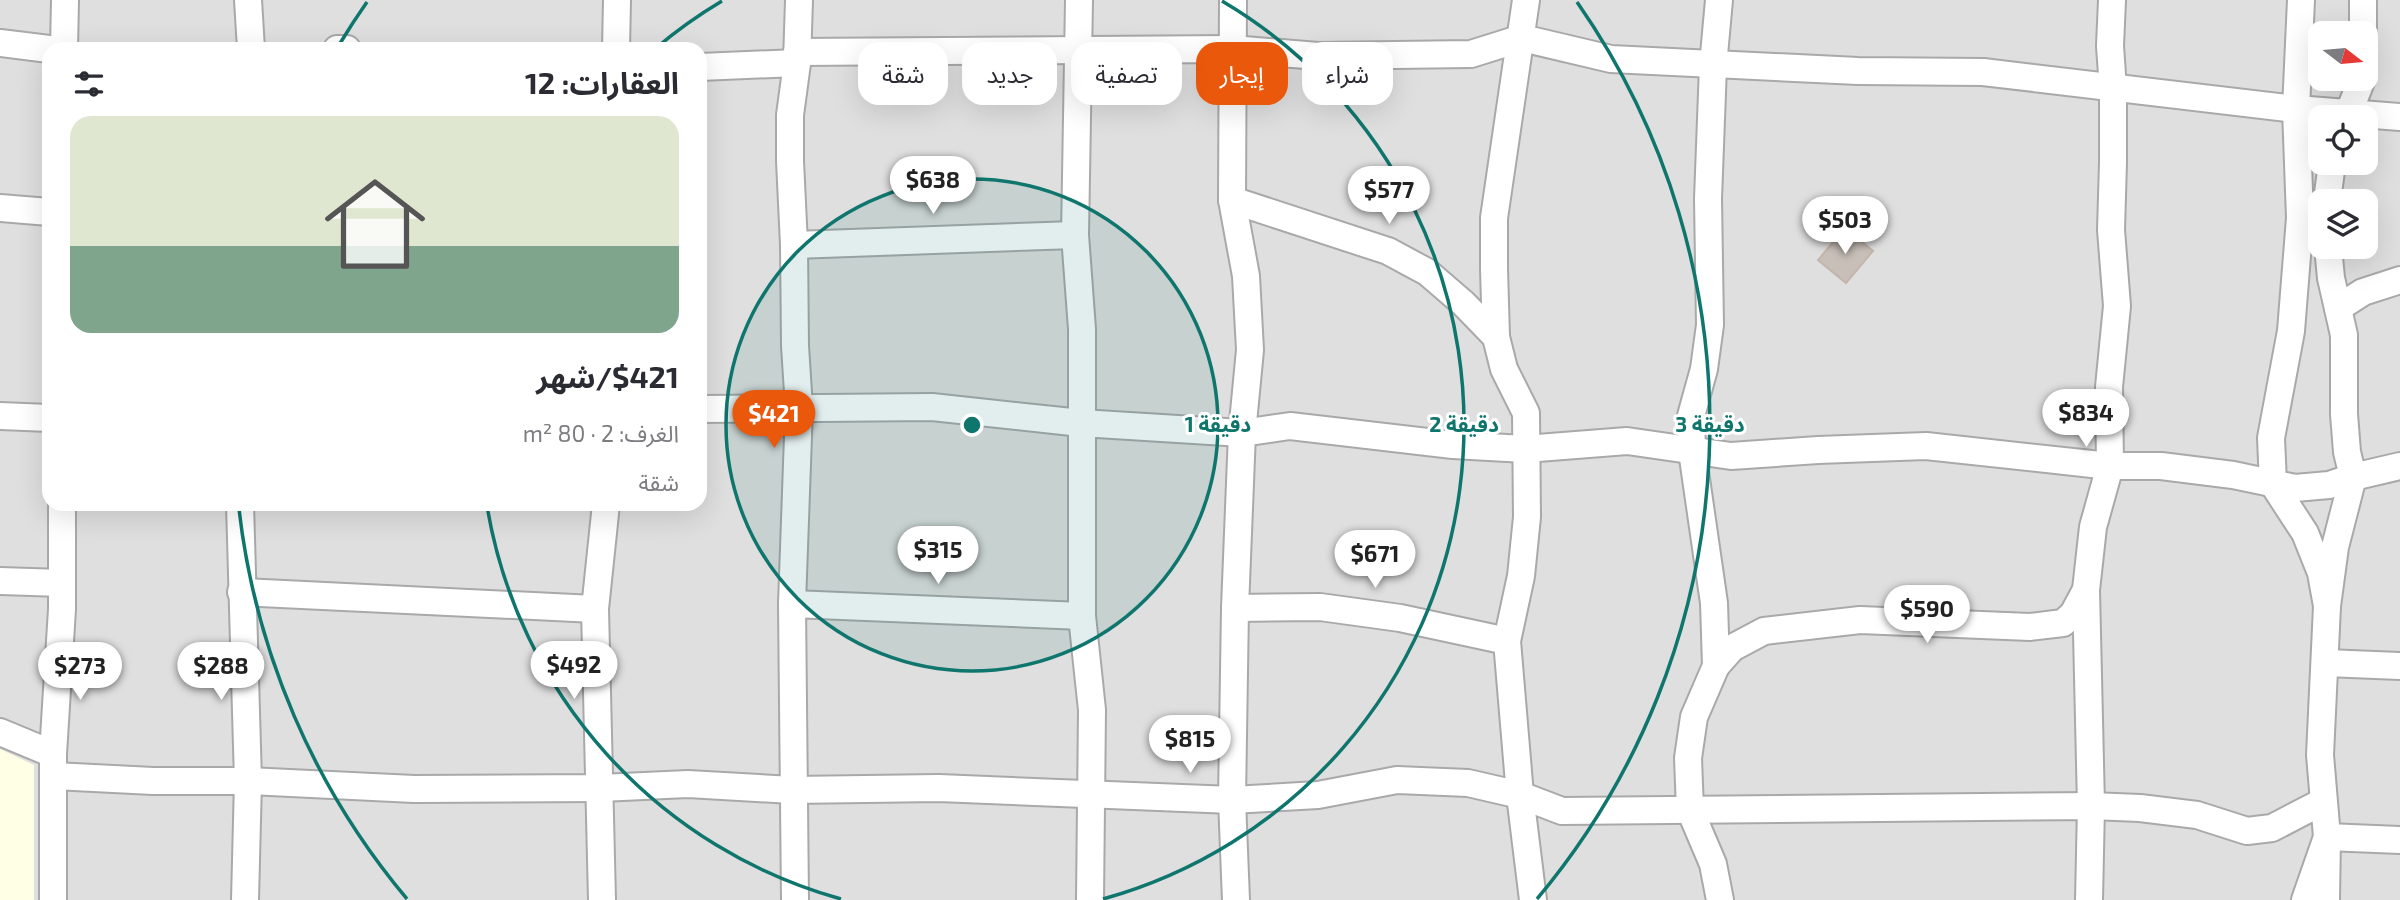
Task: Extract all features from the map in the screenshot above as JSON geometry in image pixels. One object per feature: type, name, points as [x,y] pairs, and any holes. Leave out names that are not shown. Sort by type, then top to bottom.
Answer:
[{"type":"street","points":[[64,42],[65,0]]},
{"type":"street","points":[[248,0],[251,42]]},
{"type":"street","points":[[616,42],[617,0]]},
{"type":"street","points":[[795,900],[792,604],[799,408],[790,115],[797,58],[799,0]]},
{"type":"street","points":[[1079,0],[1080,42]]},
{"type":"street","points":[[1232,42],[1233,0]]},
{"type":"street","points":[[1526,0],[1494,218],[1496,337],[1504,369],[1526,413],[1527,517],[1521,576],[1507,641],[1520,795],[1533,900]]},
{"type":"street","points":[[1716,666],[1714,603],[1692,451],[1690,416],[1704,369],[1710,326],[1708,199],[1718,0]]},
{"type":"street","points":[[2089,900],[2091,806],[2085,590],[2093,527],[2110,466],[2109,387],[2117,306],[2111,230],[2112,0]]},
{"type":"street","points":[[2301,0],[2296,109],[2300,218],[2291,331],[2271,438],[2273,484],[2305,533],[2321,573],[2327,606]]},
{"type":"street","points":[[2363,0],[2363,21]]},
{"type":"street","points":[[1288,54],[1318,56],[1471,54],[1522,38],[1611,59],[1857,71],[1983,72],[2308,110]]},
{"type":"street","points":[[0,43],[42,48]]},
{"type":"street","points":[[707,66],[797,58],[1071,48]]},
{"type":"street","points":[[1078,105],[1075,234],[1082,329],[1082,616],[1092,710],[1090,900]]},
{"type":"street","points":[[1232,105],[1232,200],[1246,276],[1250,350],[1241,433],[1235,608],[1232,800],[1236,900]]},
{"type":"street","points":[[2378,116],[2400,117]]},
{"type":"street","points":[[1232,200],[1388,251],[1427,272],[1464,303],[1496,337]]},
{"type":"street","points":[[0,208],[42,211]]},
{"type":"street","points":[[794,245],[1075,234]]},
{"type":"street","points":[[2326,900],[2327,837],[2319,755],[2327,606],[2335,547],[2353,477],[2346,440],[2344,335],[2329,259]]},
{"type":"street","points":[[2338,308],[2363,292],[2400,280]]},
{"type":"street","points":[[707,409],[933,407],[1081,423],[1241,433],[1290,426],[1525,450],[1627,441],[1731,456],[1926,446],[2110,466],[2161,466],[2295,488],[2329,485],[2400,466]]},
{"type":"street","points":[[0,416],[42,418]]},
{"type":"street","points":[[53,900],[53,765],[62,583],[62,511]]},
{"type":"street","points":[[240,511],[247,781],[244,900]]},
{"type":"street","points":[[602,900],[595,610],[605,511]]},
{"type":"street","points":[[0,581],[62,583]]},
{"type":"street","points":[[1720,900],[1713,864],[1690,810],[1688,758],[1694,717],[1716,666],[1732,648],[1764,631],[1860,620],[2030,627],[2063,623],[2073,614],[2085,590]]},
{"type":"street","points":[[241,592],[595,610]]},
{"type":"street","points":[[792,604],[1082,616]]},
{"type":"street","points":[[1235,608],[1320,607],[1400,618],[1507,641]]},
{"type":"street","points":[[2326,663],[2400,666]]},
{"type":"street","points":[[0,732],[53,765],[153,781],[247,781],[414,789],[600,788],[688,784],[792,790],[939,788],[1232,800],[1318,794],[1397,780],[1468,783],[1520,795],[1562,811],[2091,806],[2140,808],[2197,815],[2248,831],[2272,828],[2322,802]]},
{"type":"street","points":[[2327,837],[2400,839]]},
{"type":"street","points":[[2305,900],[2327,837]]},
{"type":"shaded area","points":[[0,0],[2400,0],[2400,900],[0,900]]},
{"type":"shaded area","points":[[0,749],[34,765],[34,900],[0,900]]},
{"type":"building","points":[[1845,228],[1873,251],[1846,283],[1818,260]]}]
